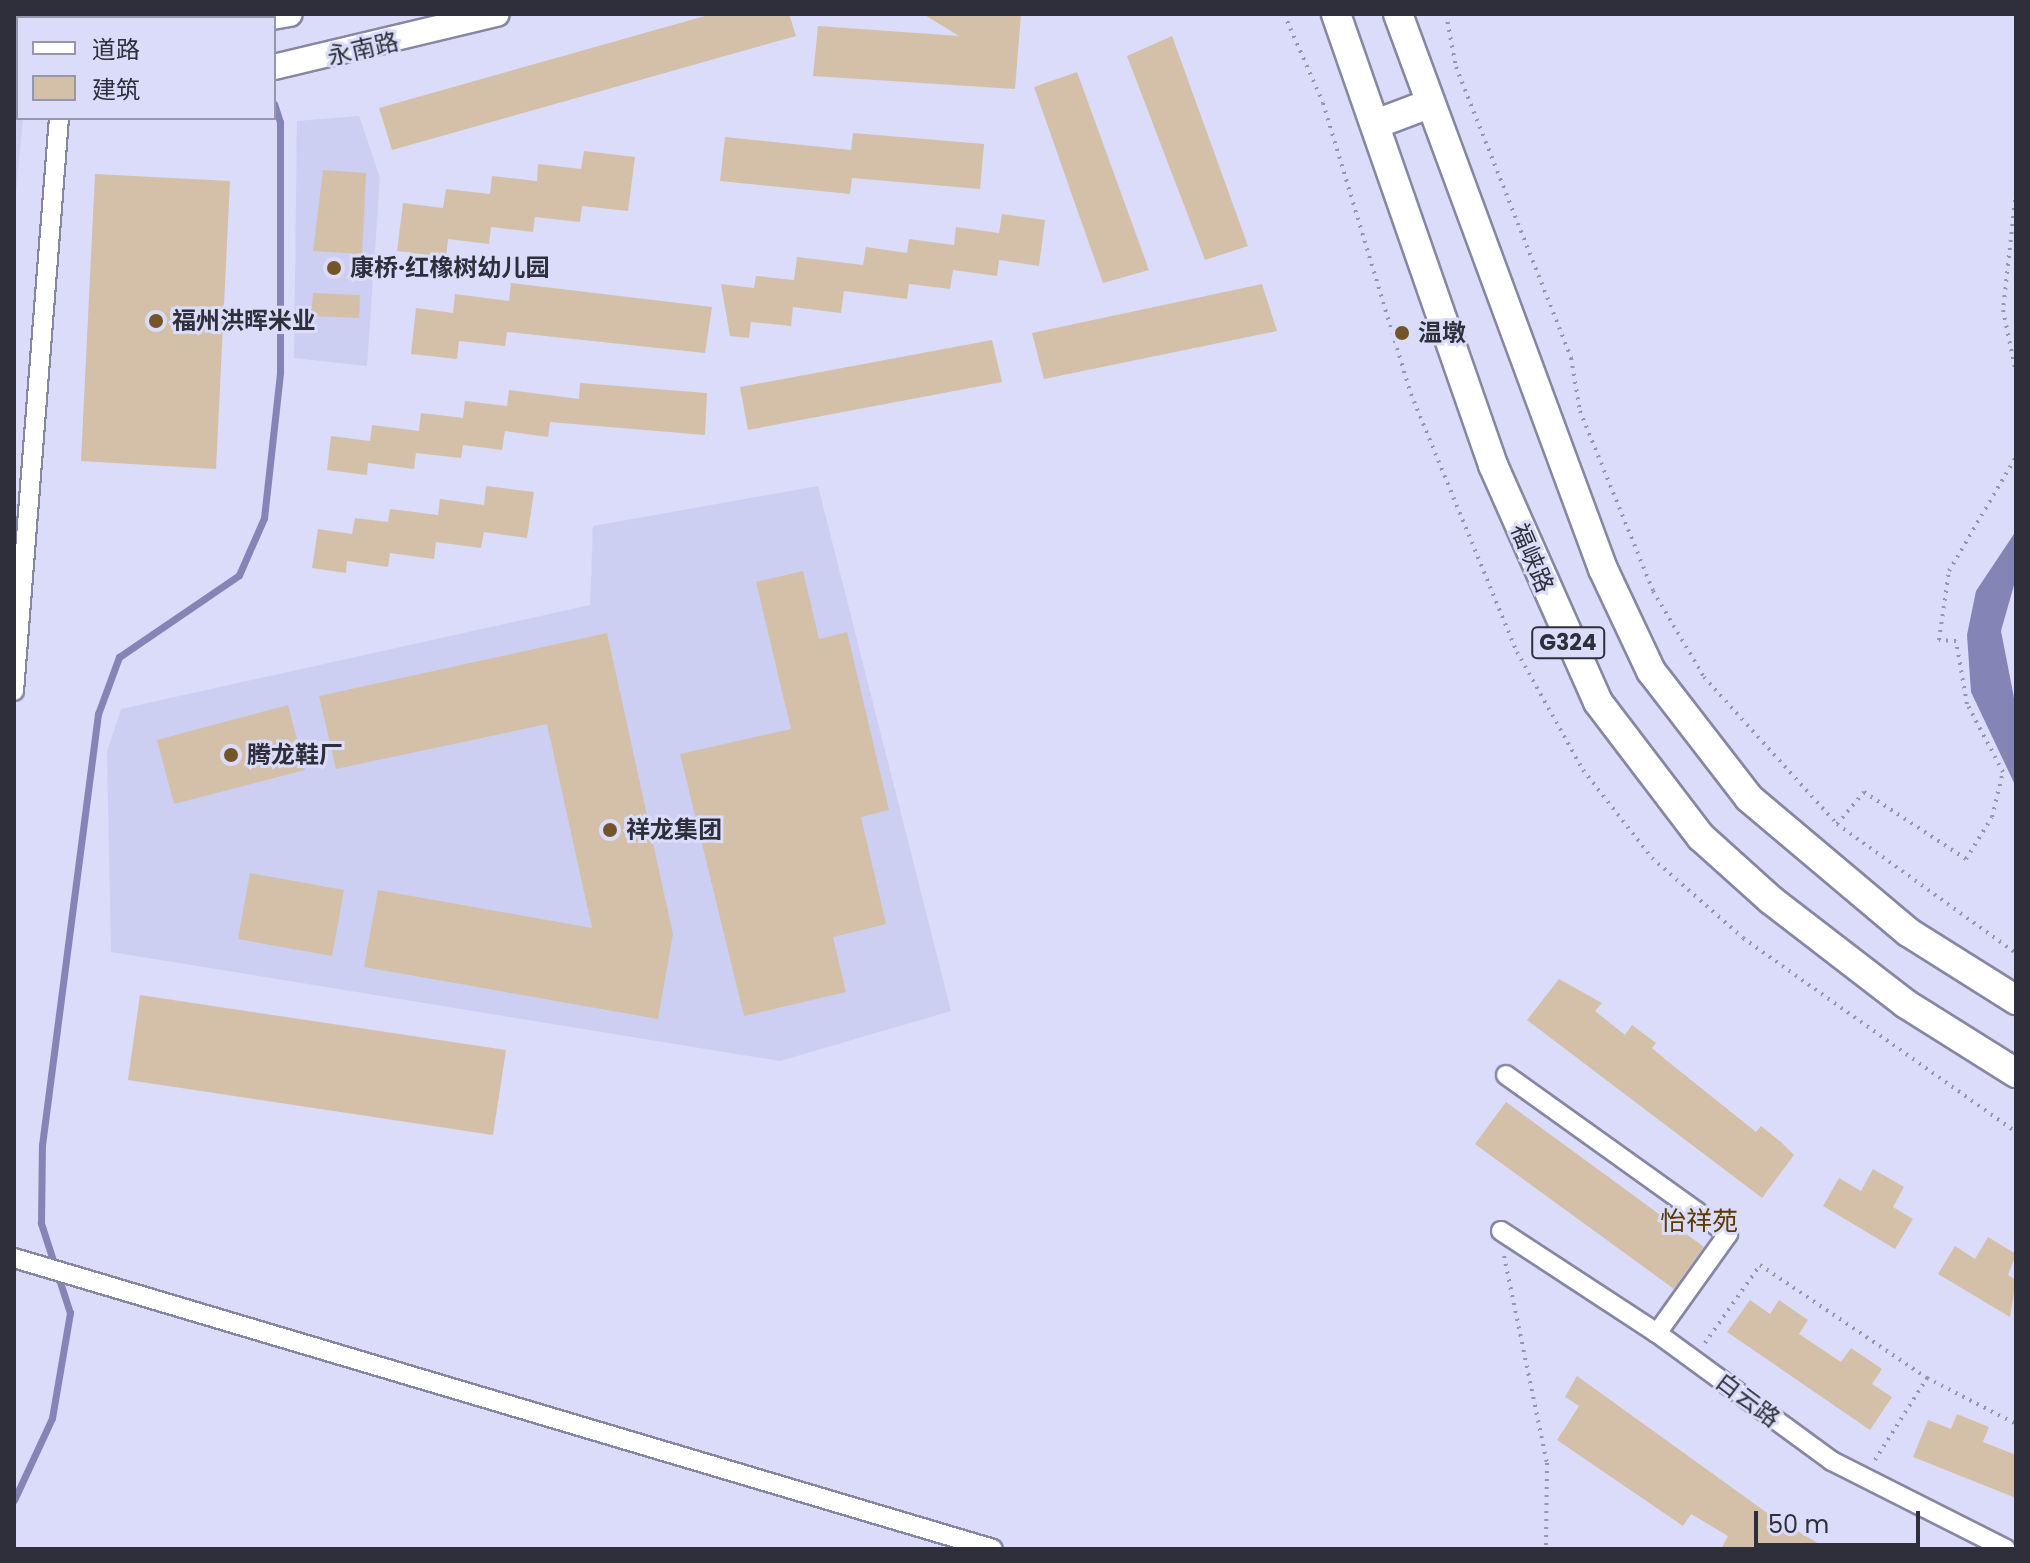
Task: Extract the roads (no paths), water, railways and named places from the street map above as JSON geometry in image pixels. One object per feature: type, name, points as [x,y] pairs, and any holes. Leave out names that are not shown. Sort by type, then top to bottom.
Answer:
[{"type":"highway","points":[[1326,14],[1351,51]]},
{"type":"highway","name":"福峡路","points":[[1336,14],[1493,465],[1578,665],[1621,737],[1701,837],[1771,900],[1906,1004],[2016,1073]]},
{"type":"highway","name":"G324","points":[[1398,14],[1603,569],[1651,671],[1749,798],[1908,932],[2016,1000]]},
{"type":"highway","points":[[1413,56],[1415,14]]},
{"type":"highway","points":[[1376,124],[1429,104]]},
{"type":"main road","name":"永南路","points":[[283,66],[497,14]]},
{"type":"street","points":[[14,691],[59,120]]},
{"type":"street","points":[[1506,1075],[1728,1234],[1657,1333]]},
{"type":"street","name":"白云路","points":[[1501,1231],[1657,1333],[1863,1479],[2006,1549]]},
{"type":"street","points":[[19,1259],[993,1549]]},
{"type":"waterway","points":[[14,1500],[52,1418],[70,1313],[41,1223],[42,1145],[98,714],[119,657],[239,575],[264,518],[280,372],[280,122],[276,110]]},
{"type":"place","name":"康桥·红橡树幼儿园","points":[[334,268]]},
{"type":"place","name":"福州洪晖米业","points":[[156,321]]},
{"type":"place","name":"温墩","points":[[1402,333]]},
{"type":"place","name":"腾龙鞋厂","points":[[231,755]]},
{"type":"place","name":"祥龙集团","points":[[610,830]]},
{"type":"district","name":"怡祥苑","points":[[1699,1222]]}]
